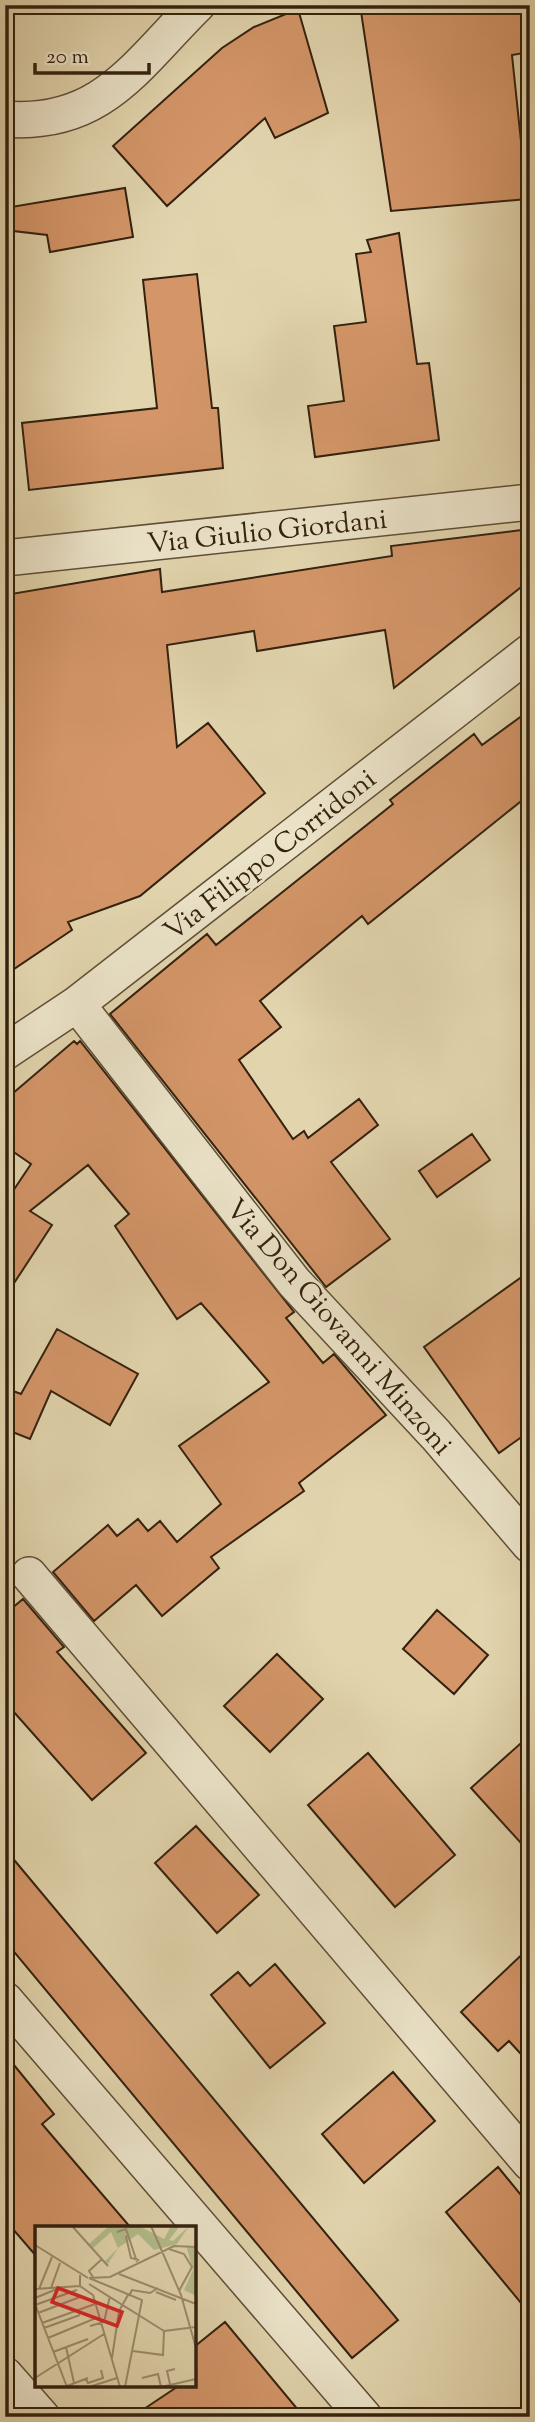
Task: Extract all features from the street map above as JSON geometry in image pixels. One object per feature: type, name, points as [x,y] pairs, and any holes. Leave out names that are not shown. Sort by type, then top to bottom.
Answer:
[{"type":"street","points":[[5,119],[60,115],[100,100],[130,77],[197,5]]},
{"type":"street","name":"Via Giulio Giordani","points":[[5,558],[530,502]]},
{"type":"street","name":"Via Filippo Corridoni","points":[[5,1052],[77,1004],[530,652]]},
{"type":"street","name":"Via Don Giovanni Minzoni","points":[[77,1004],[294,1282],[436,1435],[530,1545]]},
{"type":"street","points":[[29,1575],[530,2163]]},
{"type":"street","points":[[5,2000],[364,2417]]},
{"type":"street","points":[[5,2375],[42,2417]]},
{"type":"building","points":[[360,5],[530,5],[530,52],[512,55],[527,199],[391,211]]},
{"type":"building","points":[[298,9],[328,113],[275,138],[265,118],[167,206],[113,146],[222,48],[254,27]]},
{"type":"building","points":[[125,188],[133,237],[50,252],[47,235],[5,230],[5,208]]},
{"type":"building","points":[[399,233],[417,364],[429,363],[439,440],[315,457],[308,406],[344,401],[334,326],[366,322],[356,254],[371,252],[367,240]]},
{"type":"building","points":[[197,274],[212,408],[218,408],[223,468],[29,490],[22,423],[157,408],[143,280]]},
{"type":"building","points":[[530,529],[530,580],[394,688],[385,630],[257,651],[254,631],[167,645],[177,747],[208,723],[265,793],[140,896],[68,922],[72,930],[5,975],[5,595],[160,569],[162,592],[392,556],[391,546]]},
{"type":"building","points":[[530,710],[530,794],[368,924],[362,916],[260,1001],[281,1027],[239,1060],[293,1139],[304,1131],[308,1138],[359,1099],[378,1125],[331,1162],[390,1239],[326,1287],[110,1014],[207,934],[216,945],[393,804],[390,800],[474,734],[482,745]]},
{"type":"building","points":[[74,1041],[77,1044],[80,1041],[294,1312],[286,1318],[323,1363],[334,1354],[386,1415],[299,1483],[304,1491],[211,1557],[219,1568],[162,1616],[136,1585],[94,1621],[53,1572],[108,1525],[117,1536],[138,1519],[148,1531],[160,1521],[177,1542],[221,1504],[179,1446],[269,1382],[201,1303],[177,1319],[115,1226],[129,1214],[88,1165],[30,1211],[52,1225],[5,1297],[5,1195],[9,1197],[31,1164],[5,1146],[5,1100]]},
{"type":"building","points":[[472,1134],[490,1160],[437,1197],[419,1171]]},
{"type":"building","points":[[530,1271],[530,1431],[499,1453],[424,1347]]},
{"type":"building","points":[[57,1329],[138,1374],[110,1425],[51,1391],[30,1439],[5,1429],[5,1388],[21,1394]]},
{"type":"building","points":[[23,1599],[64,1647],[57,1652],[146,1753],[92,1800],[5,1702],[5,1614]]},
{"type":"building","points":[[437,1610],[488,1655],[454,1694],[403,1649]]},
{"type":"building","points":[[277,1654],[323,1699],[270,1752],[224,1706]]},
{"type":"building","points":[[530,1735],[530,1853],[471,1788]]},
{"type":"building","points":[[368,1753],[455,1855],[395,1907],[308,1805]]},
{"type":"building","points":[[196,1826],[259,1895],[217,1933],[155,1863]]},
{"type":"building","points":[[5,1849],[398,2320],[352,2358],[5,1941]]},
{"type":"building","points":[[530,1947],[530,2064],[509,2041],[498,2051],[461,2012]]},
{"type":"building","points":[[275,1964],[325,2023],[270,2068],[211,1995],[238,1972],[250,1986]]},
{"type":"building","points":[[5,2054],[54,2114],[42,2124],[129,2226],[35,2226],[35,2255],[5,2220]]},
{"type":"building","points":[[393,2072],[435,2121],[364,2183],[322,2134]]},
{"type":"building","points":[[498,2167],[530,2206],[530,2314],[446,2212]]},
{"type":"building","points":[[225,2322],[304,2417],[132,2417],[177,2387],[196,2387],[196,2345]]}]
